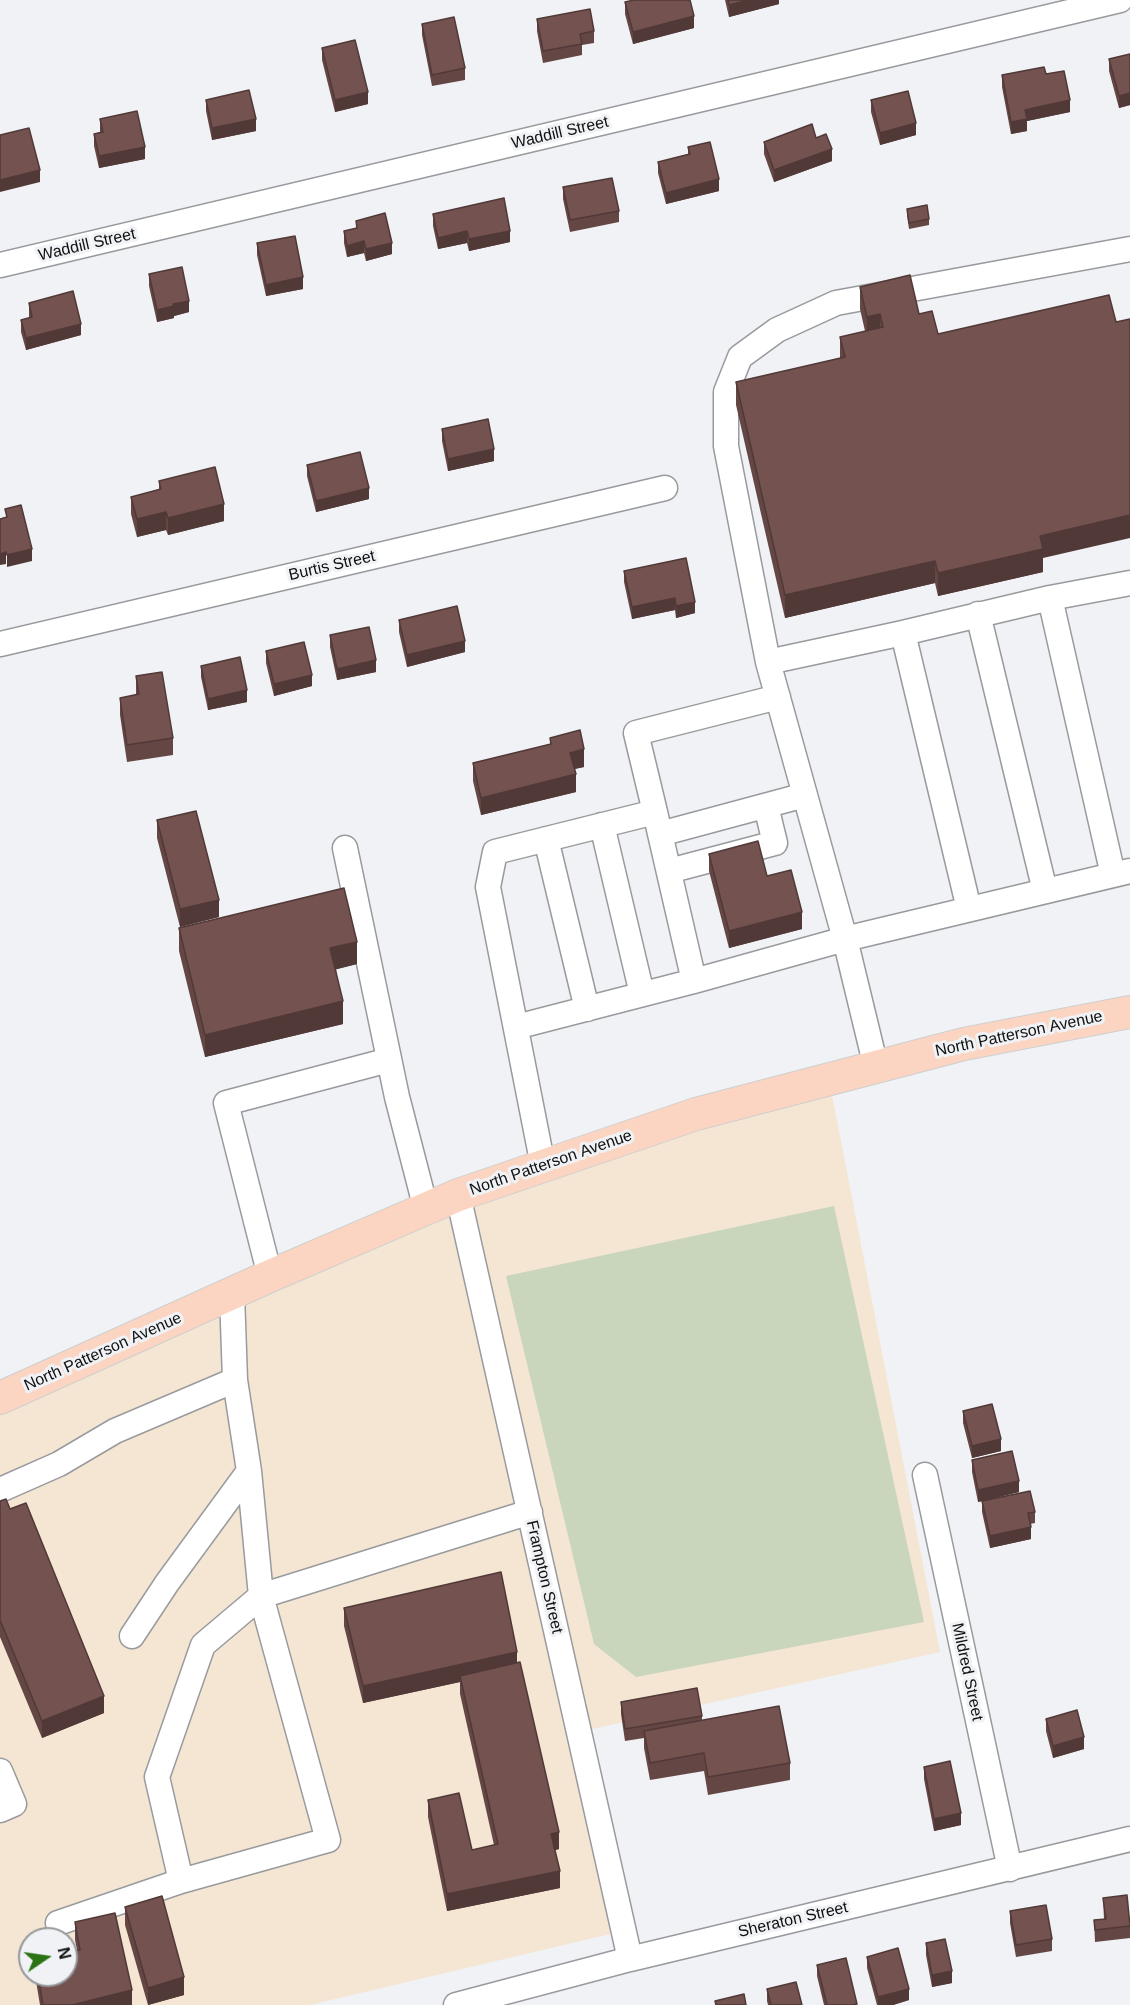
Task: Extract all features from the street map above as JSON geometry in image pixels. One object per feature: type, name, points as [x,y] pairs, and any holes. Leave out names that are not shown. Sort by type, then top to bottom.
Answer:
[{"type":"main road","name":"North Patterson Avenue","points":[[0,1398],[270,1276],[458,1195],[696,1114],[964,1044],[1130,1011]]},
{"type":"street","name":"Waddill Street","points":[[0,266],[1120,0]]},
{"type":"street","points":[[876,1067],[845,939],[768,662],[726,446],[726,392],[740,357],[777,330],[836,303],[1130,249]]},
{"type":"street","name":"Burtis Street","points":[[0,644],[665,488]]},
{"type":"street","points":[[768,662],[903,633],[1050,597],[1130,583]]},
{"type":"street","points":[[516,1027],[845,939],[1122,873],[1050,597]]},
{"type":"street","points":[[978,614],[1045,891]]},
{"type":"street","points":[[903,633],[969,909]]},
{"type":"street","points":[[694,981],[636,733],[778,697]]},
{"type":"street","points":[[543,1166],[488,887],[495,852],[602,825],[658,823],[766,806],[805,795]]},
{"type":"street","points":[[669,871],[775,843],[766,806]]},
{"type":"street","points":[[602,825],[642,994]]},
{"type":"street","points":[[546,839],[586,1009]]},
{"type":"street","points":[[345,848],[389,1060],[426,1209]]},
{"type":"street","points":[[270,1276],[226,1103],[389,1060]]},
{"type":"street","name":"Frampton Street","points":[[458,1195],[630,1959]]},
{"type":"street","points":[[58,1923],[182,1881],[328,1840],[261,1596],[249,1471],[235,1380],[232,1294]]},
{"type":"street","points":[[0,1490],[59,1464],[115,1431],[235,1380]]},
{"type":"street","points":[[132,1636],[167,1583],[249,1471]]},
{"type":"street","name":"Mildred Street","points":[[925,1475],[1010,1869]]},
{"type":"street","points":[[182,1881],[157,1777],[203,1645],[261,1596],[530,1512]]},
{"type":"street","points":[[0,1771],[14,1804],[0,1810]]},
{"type":"street","name":"Sheraton Street","points":[[456,2005],[630,1959],[1130,1839]]},
{"type":"shaded area","points":[[829,1079],[940,1652],[579,1732],[623,1931],[310,2005],[0,2005],[0,1398],[458,1195]]},
{"type":"green space","points":[[834,1206],[924,1622],[636,1677],[594,1644],[506,1276]]},
{"type":"building","points":[[690,0],[694,16],[633,32],[625,2]]},
{"type":"building","points":[[728,0],[749,0],[729,5]]},
{"type":"building","points":[[590,9],[594,31],[580,34],[582,44],[543,51],[537,19]]},
{"type":"building","points":[[454,17],[465,68],[432,75],[422,24]]},
{"type":"building","points":[[355,40],[368,92],[335,100],[322,48]]},
{"type":"building","points":[[1130,54],[1130,93],[1119,96],[1109,59]]},
{"type":"building","points":[[1044,67],[1046,74],[1064,71],[1070,100],[1025,110],[1027,119],[1011,122],[1002,75]]},
{"type":"building","points":[[249,90],[256,119],[212,128],[206,100]]},
{"type":"building","points":[[908,91],[916,123],[880,133],[871,100]]},
{"type":"building","points":[[137,111],[145,147],[99,156],[94,134],[103,132],[100,119]]},
{"type":"building","points":[[812,124],[816,138],[826,134],[832,149],[774,170],[764,142]]},
{"type":"building","points":[[29,128],[40,170],[0,180],[0,135]]},
{"type":"building","points":[[710,142],[719,179],[666,193],[658,162],[690,154],[688,147]]},
{"type":"building","points":[[612,178],[619,211],[570,220],[563,187]]},
{"type":"building","points":[[504,198],[510,231],[469,239],[467,231],[438,238],[433,214]]},
{"type":"building","points":[[927,205],[929,219],[909,223],[907,209]]},
{"type":"building","points":[[385,213],[392,243],[366,249],[364,241],[347,246],[344,231],[357,228],[356,221]]},
{"type":"building","points":[[295,236],[303,277],[266,285],[257,243]]},
{"type":"building","points":[[182,267],[189,301],[157,310],[149,274]]},
{"type":"building","points":[[910,275],[919,314],[932,311],[938,334],[1109,295],[1116,322],[1130,319],[1130,515],[1040,536],[1043,549],[938,573],[935,561],[785,595],[736,382],[845,357],[840,337],[883,327],[880,314],[867,317],[860,287]]},
{"type":"building","points":[[73,291],[81,324],[26,338],[21,320],[32,317],[29,303]]},
{"type":"building","points":[[488,419],[494,449],[448,459],[442,429]]},
{"type":"building","points":[[360,452],[369,488],[316,501],[307,465]]},
{"type":"building","points":[[215,467],[224,504],[168,518],[166,512],[137,519],[131,497],[161,489],[159,481]]},
{"type":"building","points":[[21,505],[32,549],[7,555],[6,552],[0,554],[0,519],[7,517],[5,509]]},
{"type":"building","points":[[686,558],[695,602],[676,606],[675,598],[632,607],[624,571]]},
{"type":"building","points":[[457,606],[465,641],[407,655],[399,620]]},
{"type":"building","points":[[369,627],[376,660],[337,669],[330,635]]},
{"type":"building","points":[[304,642],[312,675],[274,684],[266,651]]},
{"type":"building","points":[[240,657],[247,690],[208,699],[201,666]]},
{"type":"building","points":[[162,672],[173,738],[127,745],[120,698],[139,694],[136,676]]},
{"type":"building","points":[[580,730],[584,749],[570,753],[576,774],[481,798],[473,763],[551,744],[550,738]]},
{"type":"building","points":[[196,811],[219,900],[180,909],[157,820]]},
{"type":"building","points":[[758,841],[767,876],[791,870],[802,912],[729,931],[709,854]]},
{"type":"building","points":[[344,888],[357,942],[330,948],[343,1001],[205,1035],[179,928]]},
{"type":"building","points":[[992,1404],[1001,1439],[972,1446],[963,1411]]},
{"type":"building","points":[[1012,1451],[1019,1481],[978,1490],[972,1460]]},
{"type":"building","points":[[1030,1491],[1035,1512],[1028,1513],[1031,1527],[990,1536],[982,1501]]},
{"type":"building","points":[[6,1499],[10,1509],[26,1503],[104,1696],[42,1721],[0,1620],[0,1501]]},
{"type":"building","points":[[501,1572],[517,1652],[363,1686],[344,1608]]},
{"type":"building","points":[[520,1662],[559,1832],[551,1834],[560,1871],[447,1894],[428,1800],[459,1793],[472,1850],[498,1844],[460,1676]]},
{"type":"building","points":[[697,1688],[702,1716],[625,1729],[621,1702]]},
{"type":"building","points":[[779,1706],[790,1763],[708,1777],[704,1753],[650,1763],[644,1731]]},
{"type":"building","points":[[1077,1710],[1084,1737],[1053,1746],[1046,1719]]},
{"type":"building","points":[[950,1761],[961,1813],[934,1819],[924,1767]]},
{"type":"building","points":[[1127,1895],[1130,1926],[1095,1930],[1094,1920],[1106,1919],[1103,1898]]},
{"type":"building","points":[[162,1896],[184,1977],[148,1988],[125,1907]]},
{"type":"building","points":[[1046,1905],[1052,1939],[1016,1945],[1010,1911]]},
{"type":"building","points":[[115,1913],[132,1990],[72,2005],[43,2005],[40,1987],[78,1987],[78,1950],[80,1950],[78,1927],[76,1927],[75,1922]]},
{"type":"building","points":[[945,1939],[952,1971],[932,1975],[926,1943]]},
{"type":"building","points":[[898,1948],[909,1989],[878,1997],[867,1957]]},
{"type":"building","points":[[846,1958],[857,2004],[827,2005],[817,1965]]},
{"type":"building","points":[[796,1982],[802,2005],[771,2005],[767,1989]]},
{"type":"building","points":[[744,1994],[746,2005],[716,2005],[715,2001]]}]
